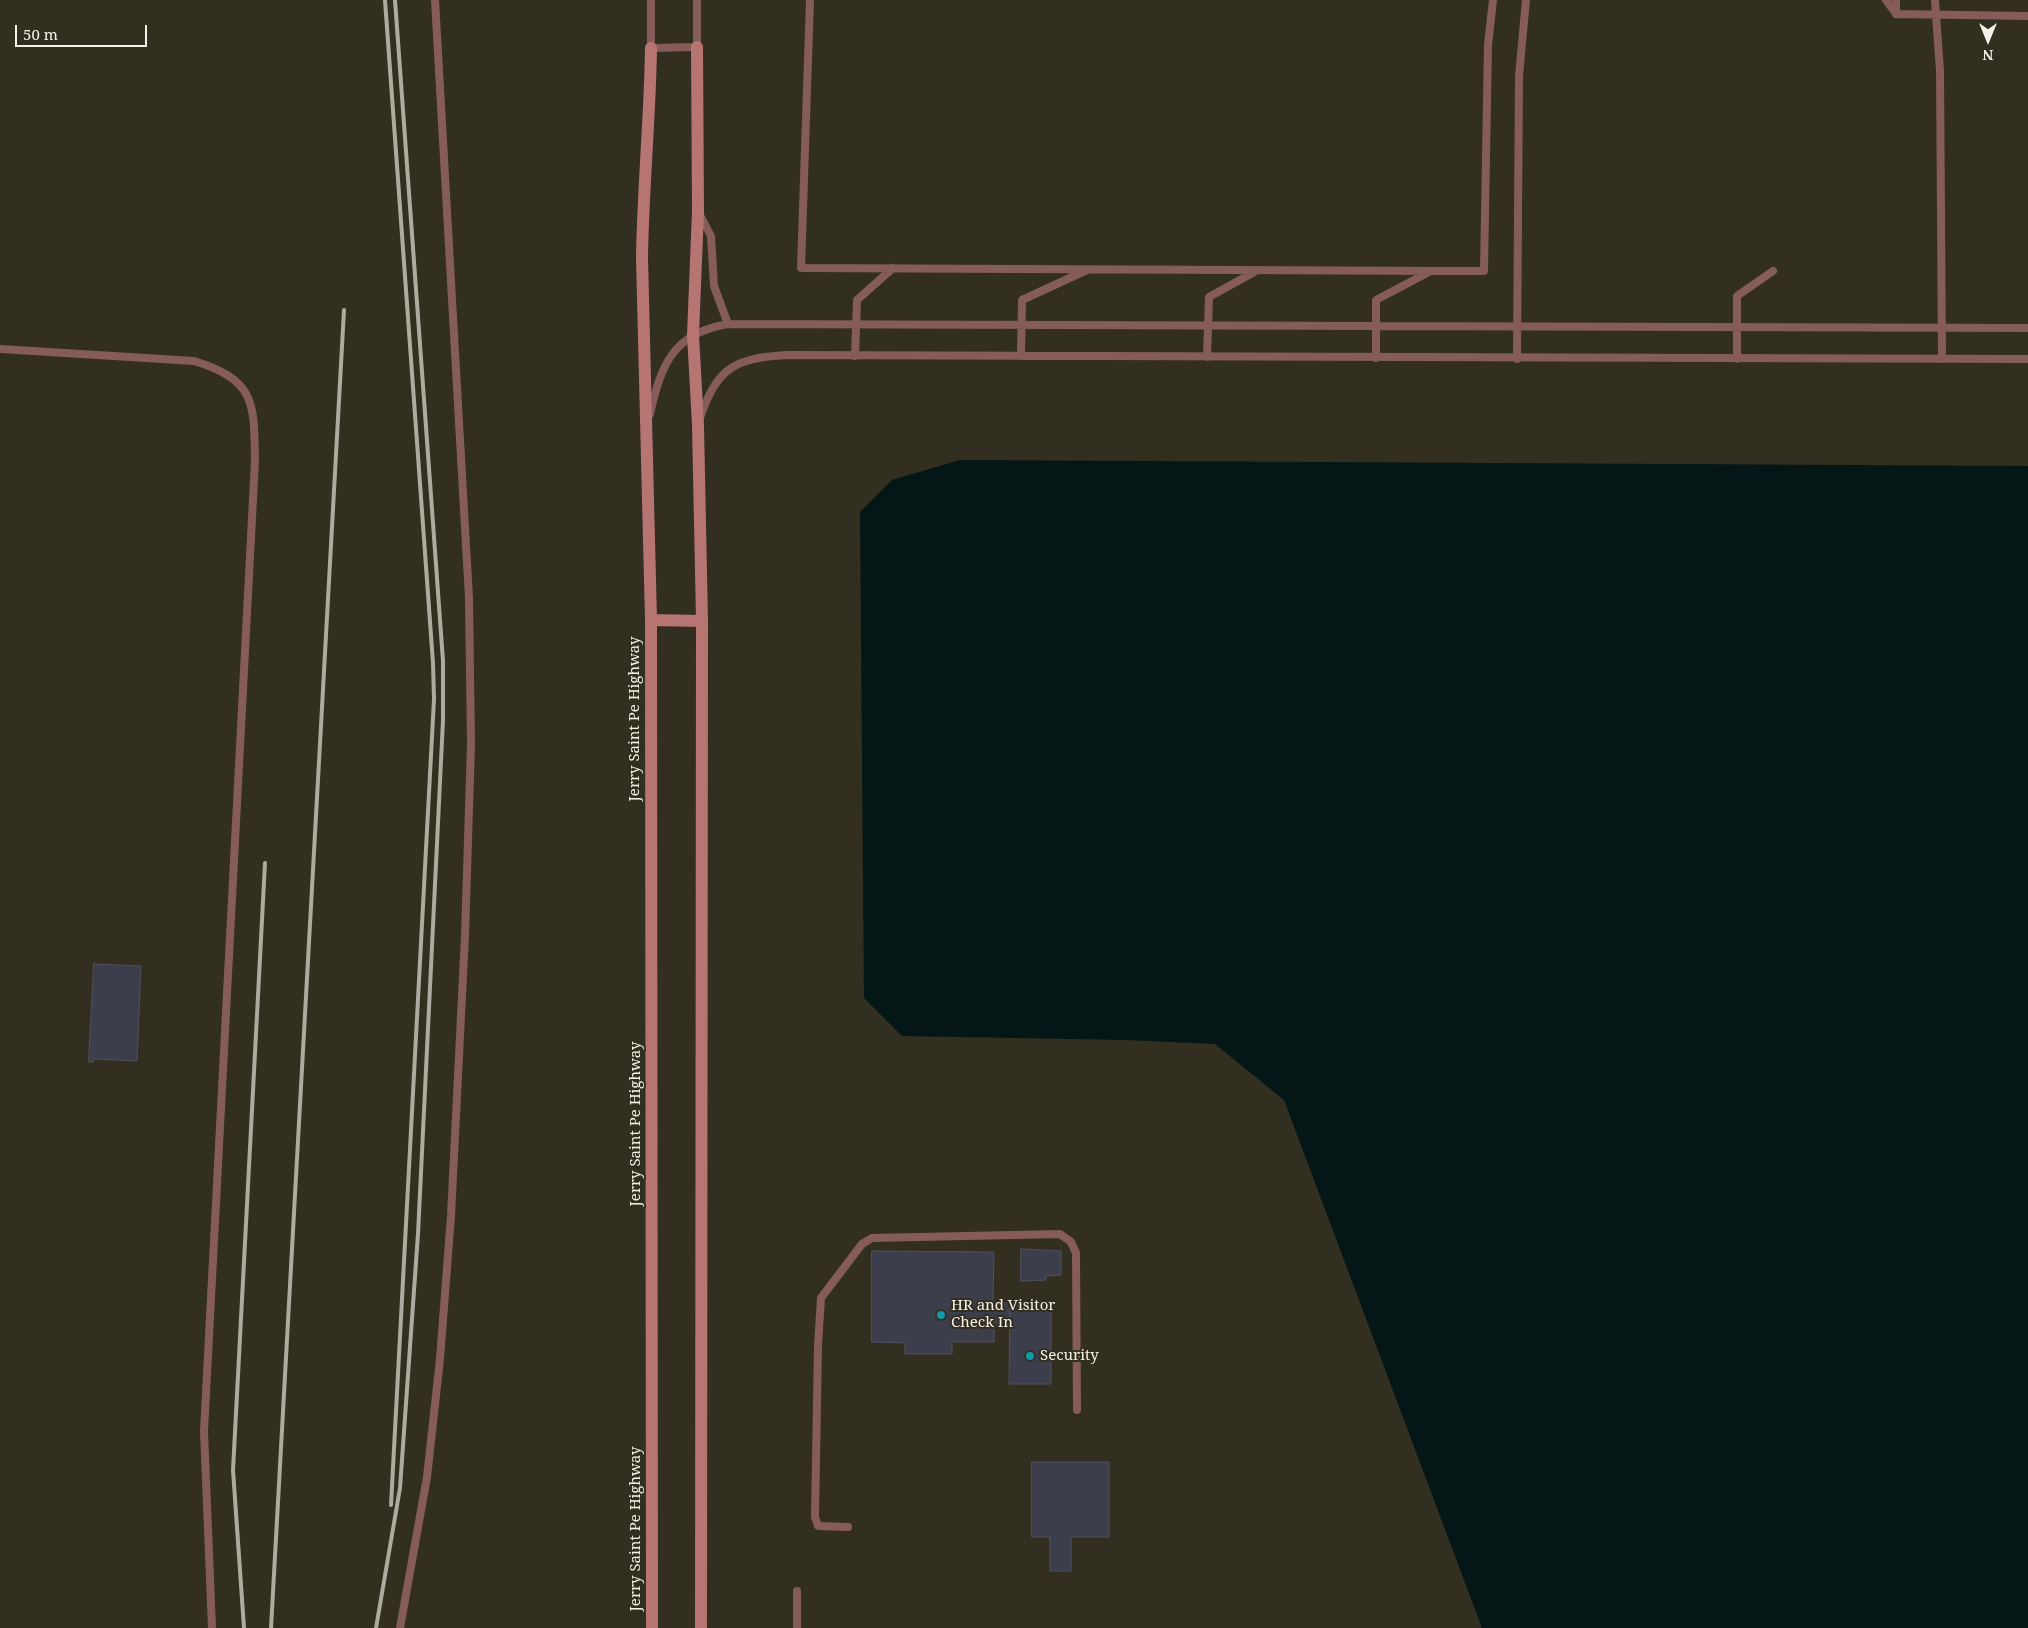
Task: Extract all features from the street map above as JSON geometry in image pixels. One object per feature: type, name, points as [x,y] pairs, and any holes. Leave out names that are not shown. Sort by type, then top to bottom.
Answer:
[{"type":"main road","points":[[697,47],[698,211],[693,335],[698,425],[702,621],[701,1628]]},
{"type":"main road","name":"Jerry Saint Pe Highway","points":[[651,48],[650,94],[642,208],[651,620],[652,1628]]},
{"type":"main road","points":[[651,620],[702,621]]},
{"type":"lane","points":[[400,1628],[427,1477],[438,1378],[451,1216],[465,936],[471,744],[470,598],[435,0]]},
{"type":"lane","points":[[651,0],[651,48],[697,47],[697,0]]},
{"type":"lane","points":[[810,0],[801,268],[1484,272],[1488,45],[1493,0]]},
{"type":"lane","points":[[1517,359],[1519,76],[1526,0]]},
{"type":"lane","points":[[1886,0],[1896,14]]},
{"type":"lane","points":[[1896,0],[1896,14]]},
{"type":"lane","points":[[1935,0],[1940,71],[1942,360]]},
{"type":"lane","points":[[1896,14],[2028,16]]},
{"type":"lane","points":[[698,211],[711,236],[714,286],[728,324]]},
{"type":"lane","points":[[856,356],[857,300],[893,268]]},
{"type":"lane","points":[[1021,356],[1022,300],[1089,269]]},
{"type":"lane","points":[[1207,357],[1209,297],[1258,270]]},
{"type":"lane","points":[[1376,358],[1376,300],[1430,271]]},
{"type":"lane","points":[[1737,359],[1737,296],[1773,272]]},
{"type":"lane","points":[[646,429],[658,378],[665,363],[693,335],[706,329],[728,324],[2028,328]]},
{"type":"lane","points":[[0,349],[194,361],[226,374],[244,388],[250,398],[255,420],[255,461],[204,1430],[212,1628]]},
{"type":"lane","points":[[698,425],[710,393],[721,376],[744,362],[778,356],[2028,360]]},
{"type":"lane","points":[[848,1527],[818,1526],[815,1517],[818,1345],[821,1298],[862,1244],[872,1238],[1060,1234],[1071,1242],[1076,1253],[1077,1410]]},
{"type":"lane","points":[[797,1591],[797,1628]]},
{"type":"shaded area","points":[[960,460],[2028,466],[2028,1628],[1482,1628],[1284,1100],[1215,1044],[1127,1040],[902,1036],[864,998],[860,512],[892,480]]},
{"type":"building","points":[[94,964],[141,966],[137,1061],[93,1059],[93,1062],[89,1062]]},
{"type":"building","points":[[1021,1249],[1061,1251],[1061,1275],[1046,1276],[1046,1280],[1021,1281]]},
{"type":"building","name":"HR and Visitor Check In","points":[[872,1251],[994,1252],[993,1302],[1010,1303],[1010,1327],[994,1327],[994,1342],[952,1342],[952,1354],[905,1354],[905,1343],[872,1342]]},
{"type":"building","name":"Security","points":[[1051,1302],[1051,1384],[1009,1384],[1010,1303]]},
{"type":"building","points":[[1032,1462],[1109,1462],[1109,1537],[1071,1537],[1071,1571],[1050,1571],[1050,1537],[1032,1537]]},
{"type":"railway","points":[[385,0],[433,663],[434,699],[391,1505]]},
{"type":"railway","points":[[376,1628],[400,1488],[418,1234],[443,720],[443,661],[395,0]]},
{"type":"railway","points":[[271,1628],[344,310]]},
{"type":"railway","points":[[244,1628],[233,1470],[265,863]]},
{"type":"place","name":"HR and Visitor Check In","points":[[941,1315]]},
{"type":"place","name":"Security","points":[[1030,1356]]}]
